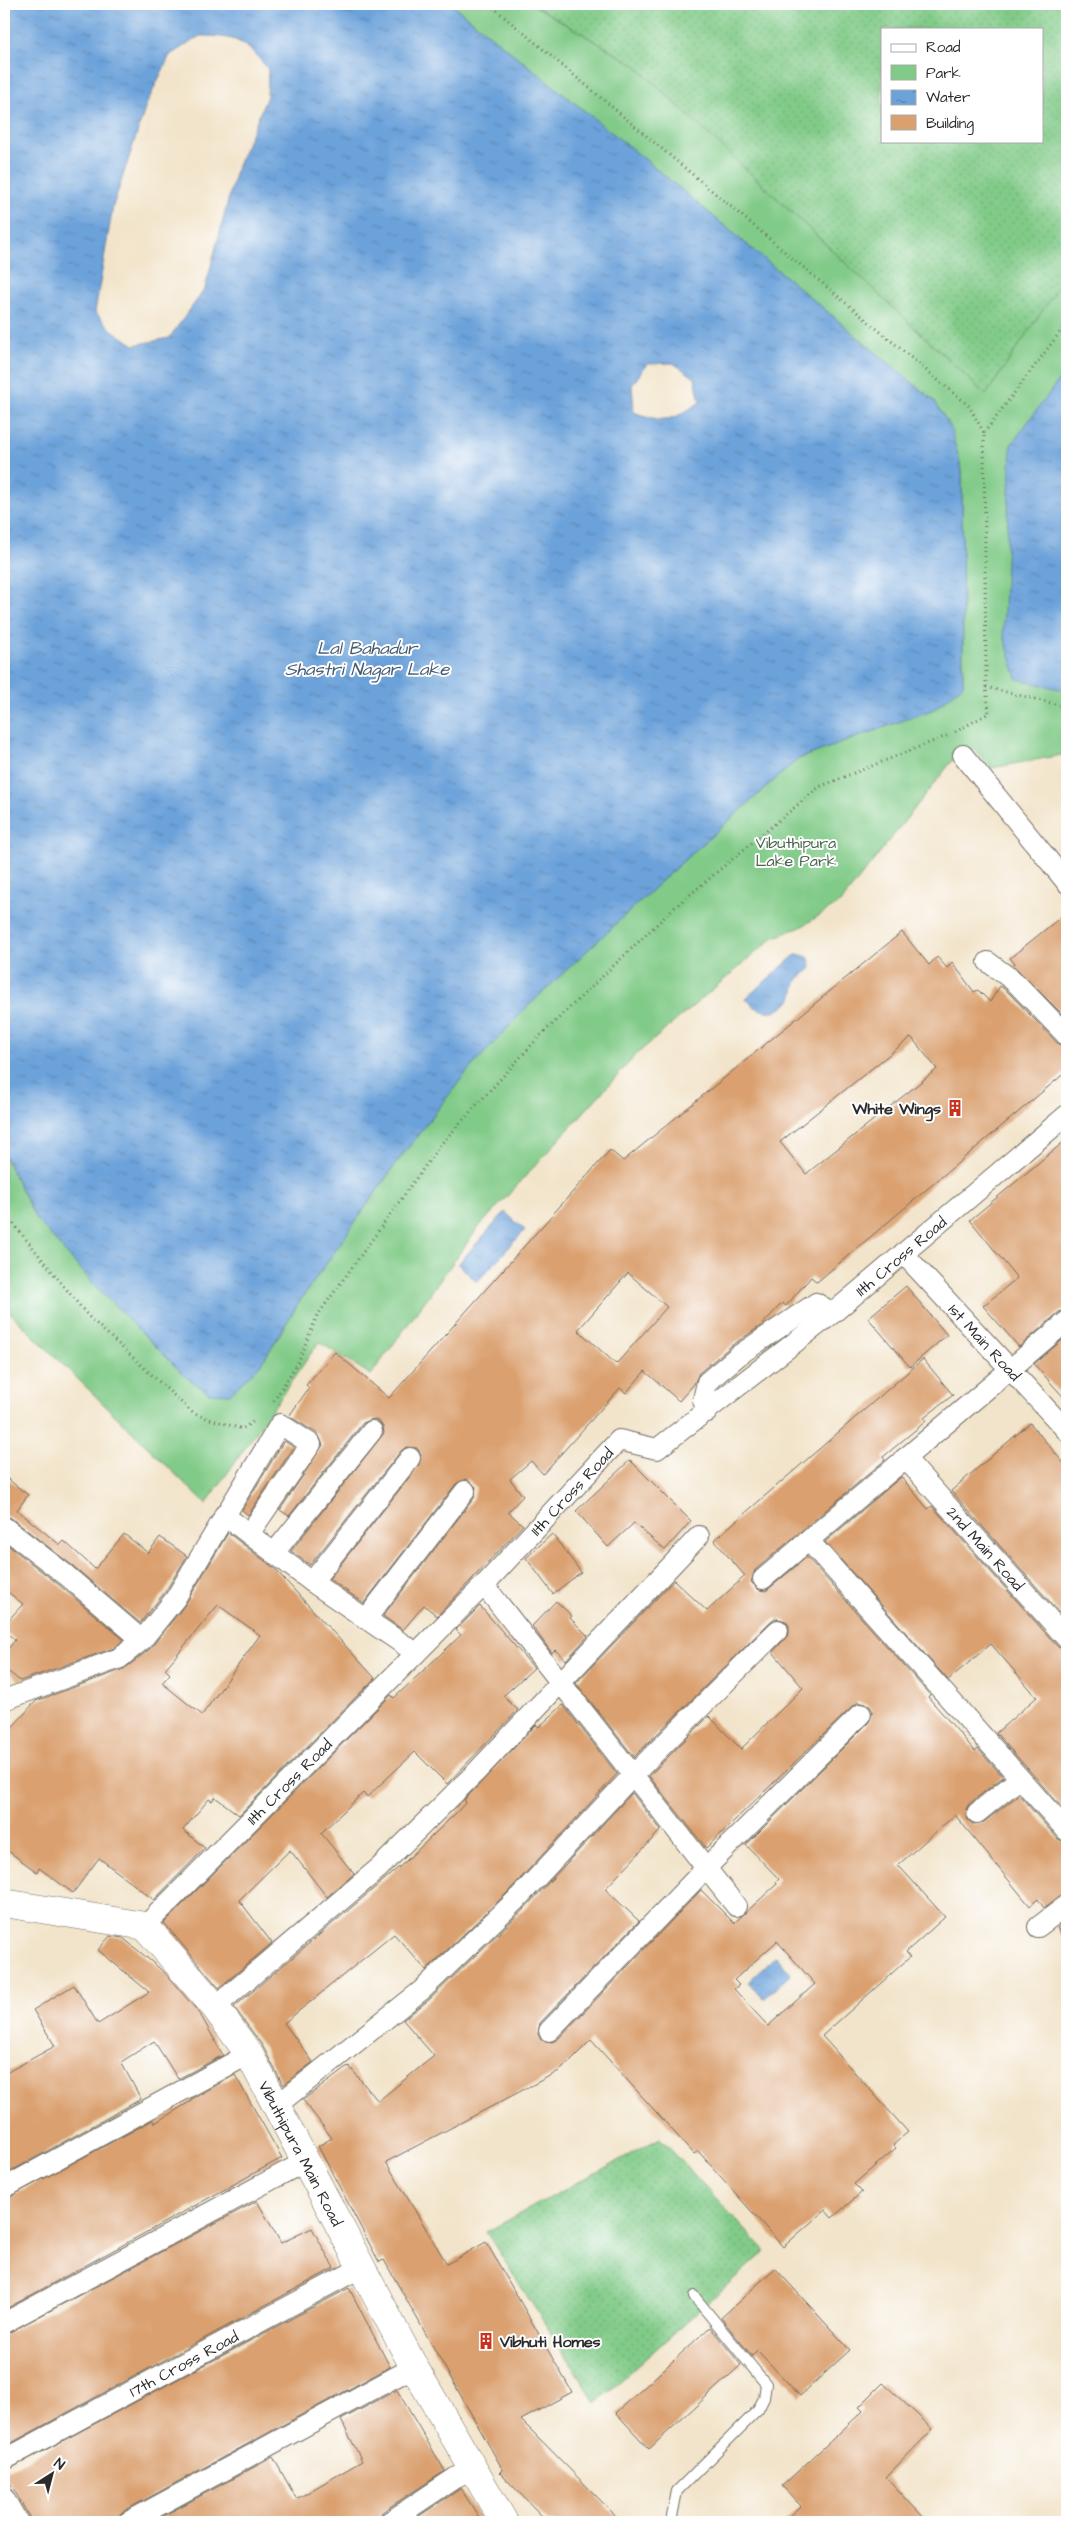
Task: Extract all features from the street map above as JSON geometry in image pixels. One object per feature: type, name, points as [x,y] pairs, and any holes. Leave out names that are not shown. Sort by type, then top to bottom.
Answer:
[{"type":"street","points":[[963,755],[1067,883]]},
{"type":"street","points":[[988,962],[1015,982],[1067,1036]]},
{"type":"street","name":"11th Cross Road","points":[[145,1926],[484,1585],[619,1440],[658,1449],[833,1313],[1067,1115]]},
{"type":"street","name":"1st Main Road","points":[[903,1253],[1067,1431]]},
{"type":"street","points":[[763,1579],[1067,1321]]},
{"type":"street","points":[[4,1700],[120,1658],[142,1640],[175,1599],[280,1424],[311,1444],[249,1534]]},
{"type":"street","points":[[274,1552],[372,1431]]},
{"type":"street","points":[[312,1582],[410,1458]]},
{"type":"street","name":"2nd Main Road","points":[[905,1458],[1067,1639]]},
{"type":"street","points":[[366,1619],[465,1491]]},
{"type":"street","points":[[224,1515],[312,1582],[416,1653]]},
{"type":"street","points":[[4,1528],[59,1569],[142,1640]]},
{"type":"street","points":[[215,2007],[379,1868],[477,1772],[699,1536]]},
{"type":"street","points":[[808,1541],[1067,1831]]},
{"type":"street","points":[[484,1585],[736,1906]]},
{"type":"street","points":[[276,2106],[422,1990],[516,1900],[633,1775],[778,1630]]},
{"type":"street","points":[[549,2031],[706,1868],[861,1714]]},
{"type":"street","points":[[977,1813],[1019,1779]]},
{"type":"street","points":[[4,1903],[145,1926]]},
{"type":"street","points":[[1038,1927],[1067,1905]]},
{"type":"street","name":"Vibuthipura Main Road","points":[[145,1926],[215,2007],[249,2054],[414,2367],[504,2522]]},
{"type":"street","points":[[4,2188],[249,2054]]},
{"type":"street","points":[[4,2323],[306,2161]]},
{"type":"street","name":"17th Cross Road","points":[[4,2460],[362,2267]]},
{"type":"street","points":[[129,2522],[414,2367]]},
{"type":"street","points":[[389,2522],[455,2478],[474,2472]]},
{"type":"street","points":[[4,2498],[18,2522]]},
{"type":"lane","points":[[671,2522],[677,2491],[758,2410],[764,2398],[766,2384],[694,2296]]},
{"type":"path","points":[[272,1404],[298,1360],[317,1316],[441,1144],[538,1038],[675,907],[819,788],[945,737],[989,713],[986,687],[984,433],[969,406],[489,4]]},
{"type":"path","points":[[984,433],[1067,323]]},
{"type":"path","points":[[986,687],[1067,707]]},
{"type":"path","points":[[4,1212],[88,1316],[194,1414],[242,1428],[261,1416]]},
{"type":"green space","name":"Vibuthipura Lake Park","points":[[451,4],[532,4],[635,65],[986,395],[1067,274],[1067,754],[992,768],[973,749],[952,761],[841,902],[801,927],[773,938],[638,1053],[478,1228],[371,1375],[319,1342],[206,1504],[4,1307],[4,1156],[36,1219],[262,1363],[298,1304],[397,1162],[466,1073],[525,1009],[671,872],[798,759],[934,709],[963,685],[962,470],[934,401],[647,161]]},
{"type":"green space","points":[[532,4],[1067,4],[1067,274],[986,395],[635,65]]},
{"type":"green space","points":[[660,2138],[765,2251],[596,2403],[486,2232]]},
{"type":"water","name":"Lal Bahadur Shastri Nagar Lake","points":[[4,4],[451,4],[647,161],[934,401],[950,426],[962,470],[963,685],[934,709],[798,759],[671,872],[525,1009],[466,1073],[397,1162],[298,1304],[262,1363],[230,1394],[209,1393],[186,1377],[97,1288],[36,1219],[4,1155]],"holes":[[[200,36],[223,37],[246,46],[268,69],[267,96],[236,170],[205,289],[169,338],[134,345],[112,330],[95,312],[113,206],[147,103],[170,55]],[[673,363],[695,378],[700,402],[675,417],[668,419],[654,418],[634,412],[632,385],[647,364]]]},
{"type":"water","points":[[1067,369],[1067,691],[1017,679],[1003,633],[1011,445]]},
{"type":"water","points":[[798,954],[808,957],[811,967],[808,972],[798,979],[792,998],[787,1004],[782,1008],[769,1011],[756,1008],[751,1004],[746,998]]},
{"type":"water","points":[[505,1212],[525,1230],[477,1282],[458,1264]]},
{"type":"water","points":[[776,1956],[791,1974],[764,1999],[748,1982]]},
{"type":"building","points":[[1067,912],[1067,1019],[1013,965],[1014,963],[1010,958]]},
{"type":"building","points":[[902,932],[929,965],[937,957],[947,968],[952,962],[974,992],[978,990],[990,1002],[1000,986],[1058,1044],[1067,1048],[1067,1071],[817,1282],[811,1277],[786,1306],[782,1303],[762,1325],[731,1346],[699,1373],[694,1384],[679,1401],[645,1371],[626,1393],[620,1388],[543,1474],[531,1461],[510,1479],[523,1496],[508,1512],[523,1525],[437,1616],[424,1605],[403,1630],[383,1616],[474,1498],[476,1487],[467,1479],[456,1484],[364,1603],[329,1579],[419,1465],[421,1454],[417,1448],[406,1447],[401,1451],[310,1565],[291,1551],[384,1433],[379,1421],[373,1419],[363,1423],[289,1516],[280,1510],[323,1445],[318,1434],[289,1416],[309,1388],[306,1385],[335,1352],[389,1398],[610,1150],[623,1161]],"holes":[[[911,1037],[937,1069],[806,1174],[780,1142]],[[628,1273],[667,1307],[616,1364],[578,1330]]]},
{"type":"building","points":[[1067,1139],[1067,1309],[1059,1312],[1019,1347],[983,1306],[1017,1278],[970,1220]]},
{"type":"building","points":[[906,1286],[947,1335],[910,1367],[868,1318]]},
{"type":"building","points":[[1067,1336],[1067,1401],[1034,1364]]},
{"type":"building","points":[[923,1359],[953,1395],[924,1418],[926,1421],[883,1457],[885,1460],[755,1570],[751,1582],[759,1590],[766,1591],[807,1557],[930,1695],[928,1697],[975,1751],[978,1749],[1003,1777],[969,1804],[966,1809],[968,1820],[973,1824],[984,1822],[1019,1795],[1058,1839],[1067,1843],[1067,1893],[1044,1908],[1038,1899],[1030,1906],[955,1815],[898,1865],[945,1917],[906,1952],[910,1957],[822,2036],[908,2132],[893,2145],[896,2148],[854,2184],[862,2192],[832,2218],[825,2210],[783,2247],[698,2151],[694,2154],[591,2040],[561,2070],[386,2162],[447,2264],[486,2242],[572,2392],[521,2420],[622,2522],[548,2522],[500,2473],[503,2470],[384,2260],[379,2262],[318,2146],[332,2138],[303,2100],[349,2066],[378,2101],[434,2056],[403,2020],[430,1999],[524,1909],[632,1793],[661,1830],[605,1889],[639,1921],[540,2023],[538,2034],[541,2040],[552,2042],[558,2039],[701,1890],[734,1923],[777,1884],[776,1882],[779,1879],[746,1845],[869,1722],[873,1711],[869,1705],[858,1702],[853,1706],[706,1848],[649,1776],[709,1716],[741,1749],[803,1688],[773,1652],[789,1634],[789,1626],[786,1621],[775,1618],[770,1622],[634,1757],[576,1683],[674,1580],[707,1611],[745,1576],[714,1540]],"holes":[[[777,1941],[815,1984],[768,2026],[734,1989],[739,1985],[734,1980]]]},
{"type":"building","points":[[1030,1423],[1067,1467],[1067,1621],[951,1491]]},
{"type":"building","points":[[284,1441],[294,1447],[248,1515],[242,1510]]},
{"type":"building","points":[[630,1460],[691,1521],[665,1550],[634,1523],[608,1547],[576,1511]]},
{"type":"building","points":[[4,1476],[28,1495],[17,1510],[60,1545],[64,1541],[95,1569],[124,1534],[148,1553],[160,1537],[187,1556],[165,1592],[140,1623],[73,1566],[11,1518],[4,1515]]},
{"type":"building","points":[[901,1477],[928,1509],[932,1506],[1058,1647],[1067,1651],[1067,1813],[996,1733],[1037,1697],[991,1644],[948,1680],[825,1542]]},
{"type":"building","points":[[228,1533],[274,1568],[375,1678],[239,1815],[215,1797],[212,1801],[209,1799],[183,1830],[205,1848],[154,1900],[99,1858],[73,1893],[39,1868],[37,1872],[4,1848],[4,1736],[36,1701],[124,1669],[150,1649],[185,1605]],"holes":[[[218,1605],[260,1635],[202,1715],[162,1683],[170,1674],[165,1669]]]},
{"type":"building","points":[[552,1534],[581,1572],[553,1594],[526,1558]]},
{"type":"building","points":[[4,1542],[58,1584],[124,1640],[114,1648],[20,1681],[4,1668],[4,1654],[15,1640],[4,1630],[4,1625],[23,1604],[4,1589]]},
{"type":"building","points":[[556,1601],[572,1616],[570,1618],[588,1636],[566,1660],[555,1650],[552,1653],[532,1626]]},
{"type":"building","points":[[480,1606],[534,1668],[503,1696],[518,1710],[447,1784],[415,1752],[367,1797],[363,1793],[321,1833],[354,1874],[327,1897],[290,1850],[239,1900],[272,1943],[219,1988],[164,1923],[391,1695],[394,1698],[461,1635],[456,1630]]},
{"type":"building","points":[[563,1705],[617,1774],[508,1892],[426,1970],[394,1934],[284,2023],[313,2062],[283,2085],[262,2045],[234,2007],[404,1863],[457,1812],[466,1802],[464,1800],[536,1725],[539,1727]]},
{"type":"building","points":[[1067,1920],[1067,1944],[1057,1928]]},
{"type":"building","points":[[110,1936],[123,1938],[164,1972],[200,2014],[223,2055],[178,2079],[154,2041],[121,2062],[141,2099],[4,2175],[4,2074],[55,2046],[33,2010],[74,1985],[98,2024],[149,1992],[98,1950]]},
{"type":"building","points":[[235,2075],[282,2158],[4,2310],[4,2200],[153,2120],[155,2123],[190,2100]]},
{"type":"building","points":[[257,2201],[281,2243],[312,2228],[334,2268],[4,2447],[4,2335]]},
{"type":"building","points":[[775,2268],[850,2350],[800,2396],[757,2350],[752,2356],[721,2318]]},
{"type":"building","points":[[349,2288],[390,2367],[122,2512],[116,2522],[32,2522],[4,2472]]},
{"type":"building","points":[[710,2327],[741,2365],[649,2449],[616,2413]]},
{"type":"building","points":[[883,2383],[933,2429],[886,2477],[928,2522],[784,2522],[801,2506],[782,2486],[863,2411],[859,2407]]},
{"type":"building","points":[[397,2390],[445,2471],[382,2512],[377,2522],[152,2522],[273,2457],[296,2498],[300,2497],[362,2461],[341,2420]]},
{"type":"building","points":[[460,2489],[482,2522],[410,2522]]},
{"type":"place","name":"White Wings","points":[[955,1108]]},
{"type":"place","name":"Vibhuti Homes","points":[[486,2341]]}]
